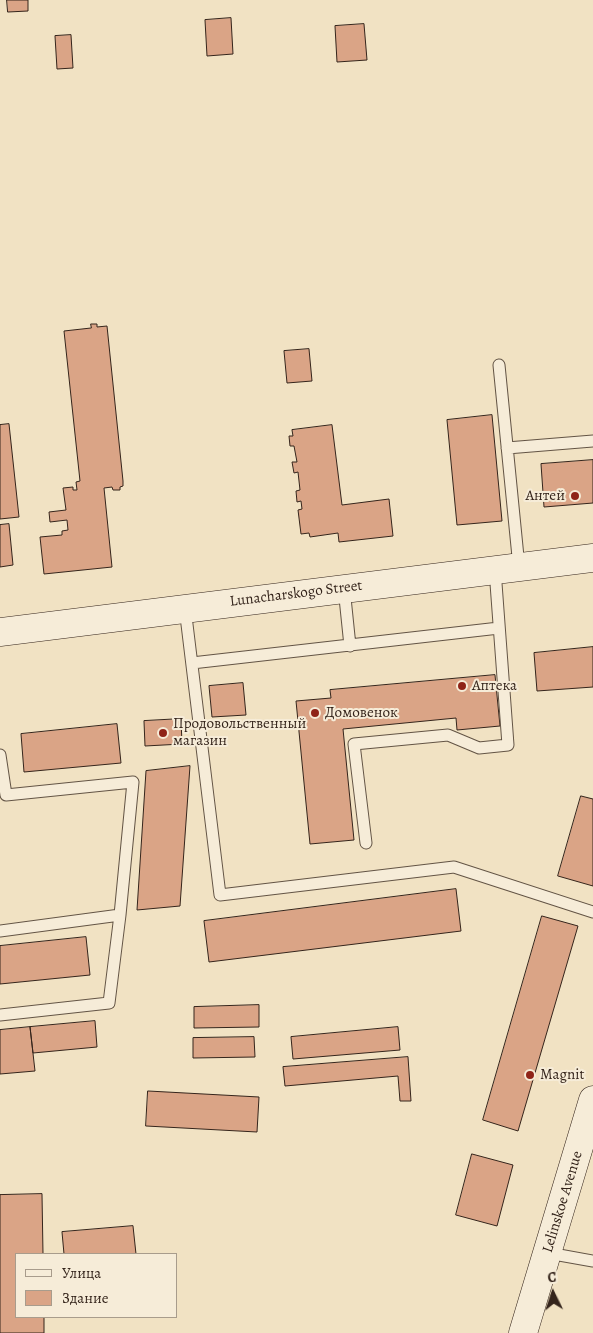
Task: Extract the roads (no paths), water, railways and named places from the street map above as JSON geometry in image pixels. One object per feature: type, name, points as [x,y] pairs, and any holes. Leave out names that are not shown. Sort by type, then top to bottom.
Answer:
[{"type":"street","name":"Lunacharskogo Street","points":[[0,632],[593,558]]},
{"type":"street","name":"Lelinskoe Avenue","points":[[523,1333],[593,1100]]},
{"type":"lane","points":[[366,843],[354,744],[448,735],[479,748],[508,745],[499,628],[507,568],[507,448],[499,365]]},
{"type":"lane","points":[[507,448],[593,441]]},
{"type":"lane","points":[[344,588],[350,646]]},
{"type":"lane","points":[[185,608],[220,895],[454,867],[593,912]]},
{"type":"lane","points":[[192,663],[499,628]]},
{"type":"lane","points":[[0,755],[6,795],[133,782],[109,1003],[0,1015]]},
{"type":"lane","points":[[0,931],[120,915]]},
{"type":"lane","points":[[548,1253],[593,1261]]},
{"type":"place","name":"Антей","points":[[575,496]]},
{"type":"place","name":"Аптека","points":[[462,686]]},
{"type":"place","name":"Домовенок","points":[[315,713]]},
{"type":"place","name":"Продовольственный магазин","points":[[163,733]]},
{"type":"place","name":"Magnit","points":[[530,1075]]}]
